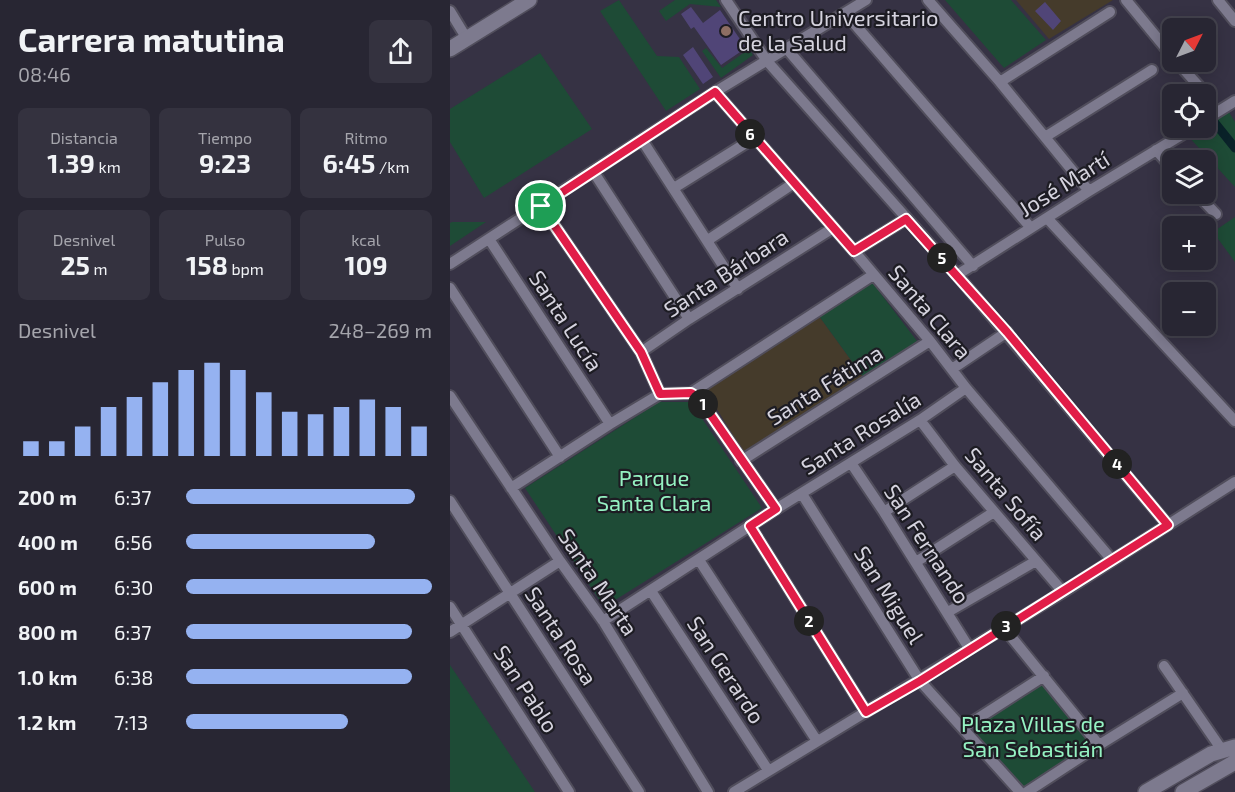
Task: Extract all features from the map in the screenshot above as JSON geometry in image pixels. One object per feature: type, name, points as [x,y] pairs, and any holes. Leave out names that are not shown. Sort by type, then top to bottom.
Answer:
[{"type":"main road","points":[[450,49],[529,0]]},
{"type":"main road","points":[[1146,792],[1203,759],[1228,749]]},
{"type":"main road","points":[[1183,792],[1235,762]]},
{"type":"street","points":[[726,0],[767,61],[1007,332],[1168,525]]},
{"type":"street","points":[[450,264],[715,92],[866,0]]},
{"type":"street","points":[[928,0],[1000,82],[1089,190]]},
{"type":"street","points":[[1126,0],[1162,44]]},
{"type":"street","points":[[1218,0],[1235,21]]},
{"type":"street","points":[[450,11],[467,39]]},
{"type":"street","points":[[1000,82],[1110,12]]},
{"type":"street","points":[[845,13],[1030,228]]},
{"type":"street","points":[[787,50],[973,266]]},
{"type":"street","points":[[1046,137],[1152,70]]},
{"type":"street","points":[[1186,72],[1196,84]]},
{"type":"street","name":"Santa Clara","points":[[715,92],[854,251],[930,341],[966,388],[1112,560]]},
{"type":"street","points":[[1216,113],[1235,101]]},
{"type":"street","points":[[1216,106],[1220,111]]},
{"type":"street","points":[[674,188],[754,138]]},
{"type":"street","name":"José Martí","points":[[957,275],[1089,190],[1176,138]]},
{"type":"street","points":[[642,140],[738,289]]},
{"type":"street","points":[[1156,150],[1162,157]]},
{"type":"street","points":[[593,171],[689,319]]},
{"type":"street","points":[[708,240],[794,183]]},
{"type":"street","points":[[1206,204],[1216,214]]},
{"type":"street","points":[[541,206],[641,352],[660,394]]},
{"type":"street","points":[[1047,218],[1235,421]]},
{"type":"street","points":[[854,251],[906,219]]},
{"type":"street","name":"Santa Bárbara","points":[[641,352],[833,228]]},
{"type":"street","name":"Santa Lucía","points":[[489,239],[610,424]]},
{"type":"street","points":[[511,488],[660,394],[691,393],[873,275]]},
{"type":"street","points":[[450,288],[560,457]]},
{"type":"street","points":[[952,369],[1007,332]]},
{"type":"street","name":"Santa Fátima","points":[[741,461],[930,341]]},
{"type":"street","name":"Santa Rosalía","points":[[603,621],[776,509],[920,420],[966,388]]},
{"type":"street","points":[[691,393],[701,401],[776,509]]},
{"type":"street","name":"Santa Marta","points":[[450,396],[560,561],[603,621],[708,792]]},
{"type":"street","name":"Santa Sofía","points":[[920,420],[955,466],[1063,592]]},
{"type":"street","name":"San Fernando","points":[[850,463],[884,512],[969,648]]},
{"type":"street","points":[[884,512],[955,466]]},
{"type":"street","points":[[734,792],[920,681],[1235,482]]},
{"type":"street","name":"San Miguel","points":[[802,494],[920,681],[1020,792]]},
{"type":"street","name":"Santa Rosa","points":[[450,501],[639,792]]},
{"type":"street","points":[[916,562],[994,512]]},
{"type":"street","points":[[750,526],[866,712]]},
{"type":"street","points":[[699,560],[817,741]]},
{"type":"street","points":[[450,632],[560,561]]},
{"type":"street","points":[[948,612],[1036,561]]},
{"type":"street","name":"San Gerardo","points":[[651,591],[768,770]]},
{"type":"street","name":"San Pablo","points":[[450,607],[569,792]]},
{"type":"street","points":[[1004,628],[1099,745]]},
{"type":"street","points":[[1164,666],[1228,749]]},
{"type":"street","points":[[963,728],[1044,676]]},
{"type":"street","points":[[1027,792],[1183,693]]},
{"type":"shaded area","points":[[1016,0],[1113,0],[1049,39]]},
{"type":"shaded area","points":[[819,316],[864,378],[746,457],[703,386]]},
{"type":"green space","points":[[619,0],[657,56],[679,57],[700,89],[666,111],[600,11]]},
{"type":"green space","points":[[675,0],[716,0],[721,7],[690,4],[666,21],[659,11]]},
{"type":"green space","points":[[945,0],[1011,0],[1046,40],[1004,68]]},
{"type":"green space","points":[[706,48],[722,68],[749,49],[753,55],[721,78],[702,51]]},
{"type":"green space","points":[[540,53],[592,129],[484,198],[450,142],[450,109]]},
{"type":"green space","points":[[1227,109],[1235,122],[1235,187],[1216,166],[1216,150],[1201,150],[1190,138],[1216,138],[1216,116]]},
{"type":"green space","points":[[1235,217],[1235,262],[1216,236],[1216,230]]},
{"type":"green space","points":[[486,222],[450,246],[450,223]]},
{"type":"green space","points":[[871,281],[917,341],[864,378],[819,316]]},
{"type":"green space","name":"Parque Santa Clara","points":[[659,402],[691,402],[762,508],[604,607],[525,488]]},
{"type":"green space","points":[[450,665],[535,792],[450,792]]},
{"type":"green space","name":"Plaza Villas de San Sebastián","points":[[1042,680],[1094,745],[1023,792],[970,730]]},
{"type":"building","points":[[1045,2],[1061,21],[1053,30],[1035,11]]},
{"type":"building","points":[[691,7],[703,23],[720,10],[746,48],[721,65],[694,27],[691,29],[681,14]]},
{"type":"building","points":[[693,47],[713,77],[703,84],[683,55]]},
{"type":"waterway","points":[[1216,124],[1235,148]]},
{"type":"place","name":"Centro Universitario de la Salud","points":[[726,31]]},
{"type":"route","points":[[715,92],[854,251],[906,219],[1007,332],[1168,525],[969,648],[920,681],[866,712],[750,526],[776,509],[699,398],[691,393],[660,394],[641,352],[541,206],[715,92]]}]
